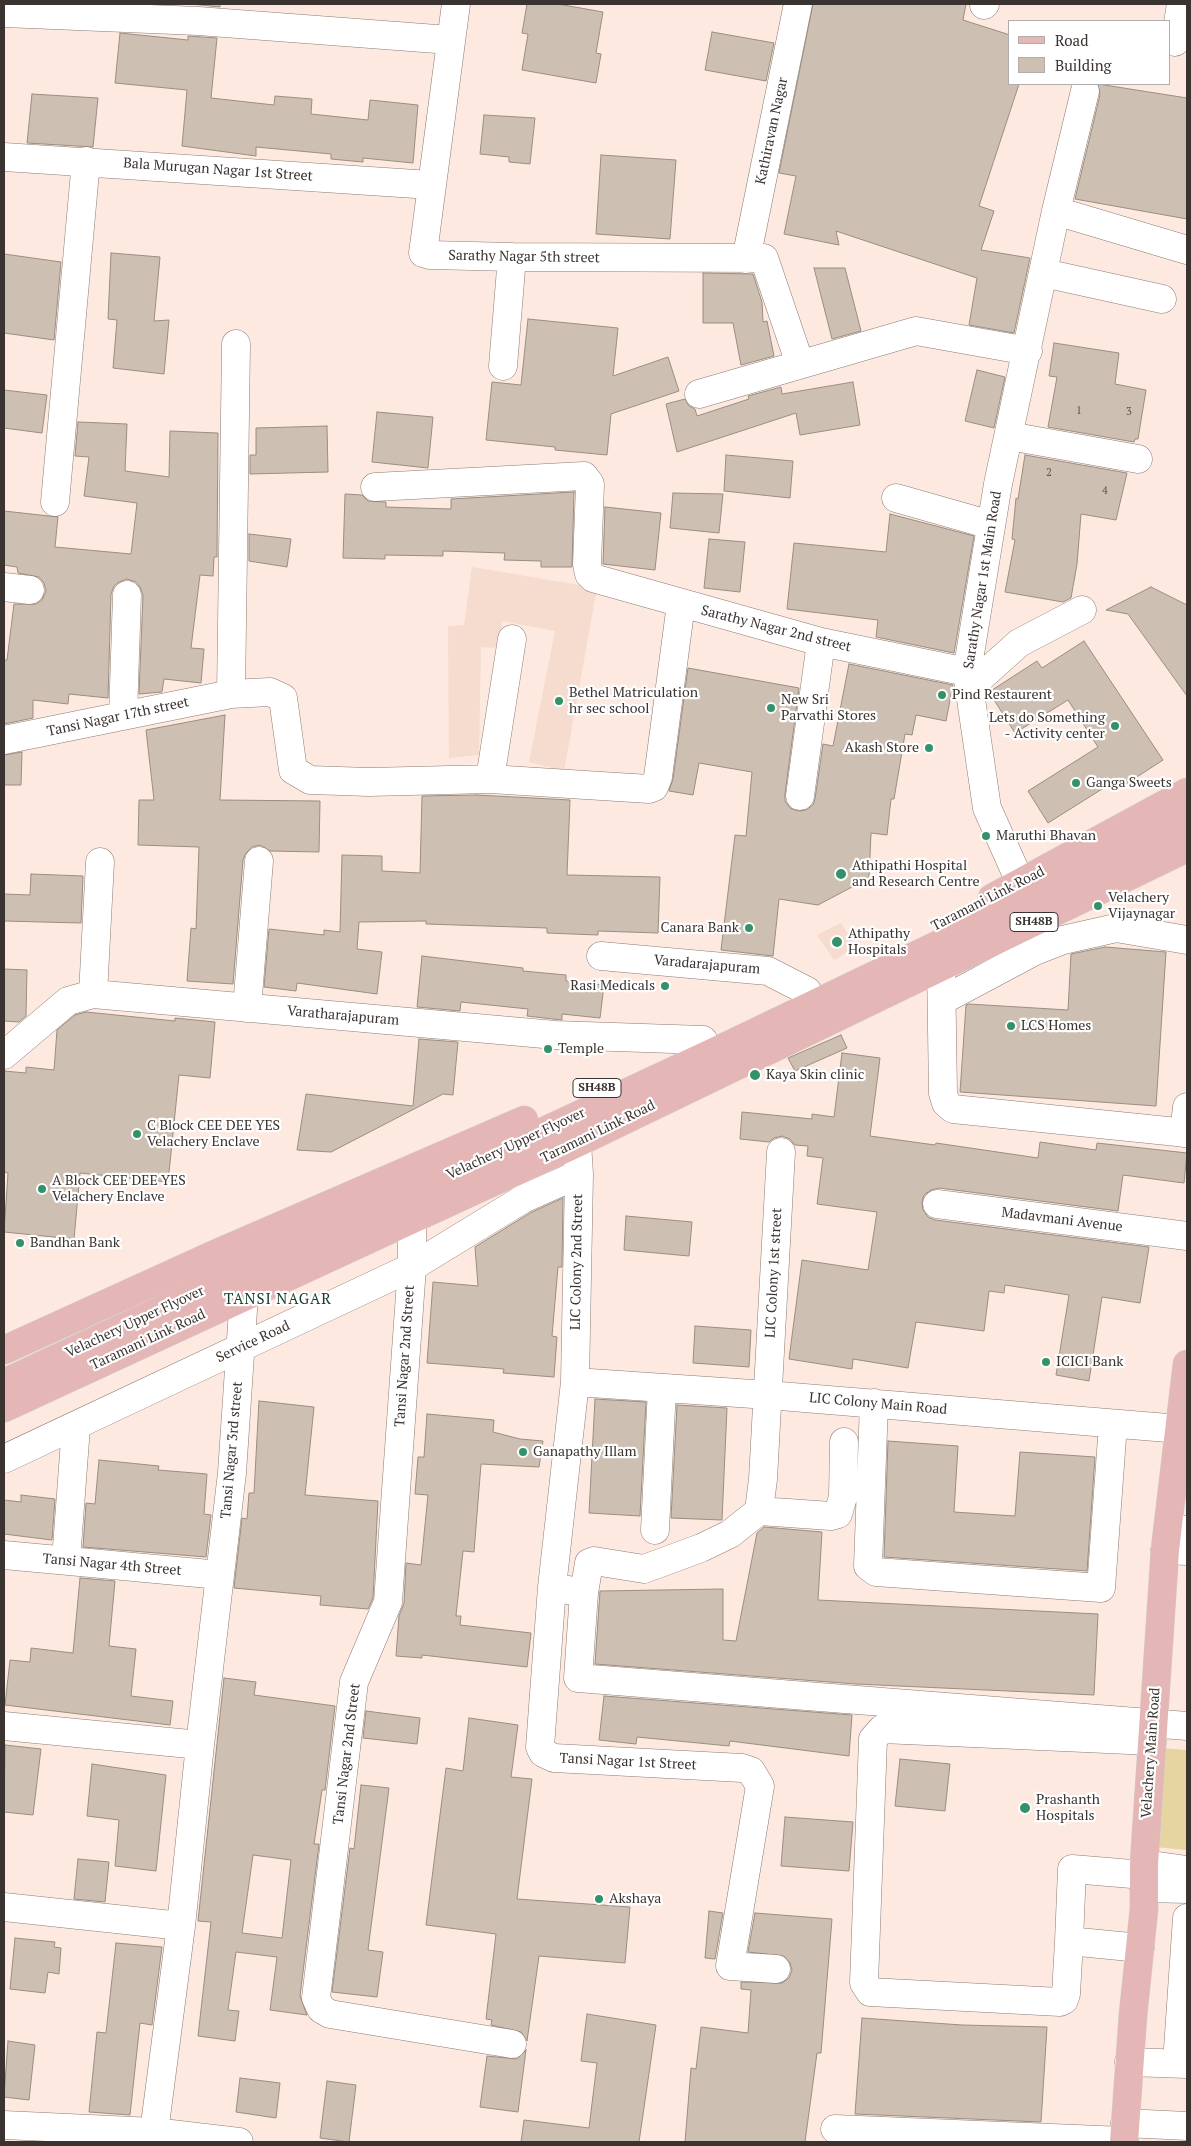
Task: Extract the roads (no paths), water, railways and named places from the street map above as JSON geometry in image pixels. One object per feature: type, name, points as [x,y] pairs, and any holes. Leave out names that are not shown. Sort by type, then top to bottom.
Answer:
[{"type":"main road","name":"Taramani Link Road","points":[[4,1350],[222,1251],[572,1100],[703,1040],[807,992],[1021,884],[1184,808]]},
{"type":"main road","name":"Velachery Upper Flyover","points":[[4,1383],[729,1045],[1098,868],[1184,808]]},
{"type":"main road","name":"Taramani Link Road","points":[[4,1408],[244,1295],[577,1143],[1187,848]]},
{"type":"main road","name":"Velachery Main Road","points":[[1124,2135],[1140,1948],[1152,1732],[1177,1540],[1187,1364]]},
{"type":"street","name":"Sarathy Nagar 5th street","points":[[456,4],[423,252],[430,255],[512,257],[764,258],[800,364]]},
{"type":"street","name":"Kathiravan Nagar","points":[[746,259],[798,4]]},
{"type":"street","points":[[1175,42],[1181,4]]},
{"type":"street","points":[[4,13],[198,21],[450,40]]},
{"type":"street","name":"Sarathy Nagar 1st Main Road","points":[[1021,884],[987,808],[968,679],[992,525],[1009,436],[1056,211],[1085,91]]},
{"type":"street","name":"Bala Murugan Nagar 1st Street","points":[[4,157],[431,185]]},
{"type":"street","points":[[54,502],[86,161]]},
{"type":"street","points":[[1056,211],[1187,250]]},
{"type":"street","points":[[503,366],[512,257]]},
{"type":"street","points":[[1044,273],[1162,299]]},
{"type":"street","points":[[699,394],[916,331],[1028,351]]},
{"type":"street","points":[[231,694],[236,344]]},
{"type":"street","points":[[1009,436],[1138,459]]},
{"type":"street","name":"Sarathy Nagar 2nd street","points":[[375,487],[584,476],[588,478],[590,484],[587,564],[589,574],[593,578],[821,642],[968,679]]},
{"type":"street","points":[[896,498],[992,525]]},
{"type":"street","points":[[123,716],[127,595]]},
{"type":"street","points":[[512,639],[490,779],[643,789],[654,787],[658,776],[681,604]]},
{"type":"street","points":[[968,679],[1020,644],[1082,610]]},
{"type":"street","points":[[800,796],[821,642]]},
{"type":"street","name":"Tansi Nagar 17th street","points":[[4,740],[231,694],[270,692],[283,698],[293,770],[310,780],[369,782],[490,779]]},
{"type":"street","points":[[248,1008],[259,861]]},
{"type":"street","points":[[93,994],[100,862]]},
{"type":"street","points":[[942,1000],[1035,951],[1063,940],[1116,928],[1187,940]]},
{"type":"street","name":"Varadarajapuram","points":[[601,956],[768,971],[807,992]]},
{"type":"street","points":[[941,966],[943,1092],[946,1103],[953,1109],[1186,1124]]},
{"type":"street","name":"Varatharajapuram","points":[[4,1055],[68,1001],[93,994],[555,1035],[703,1040]]},
{"type":"street","name":"LIC Colony 2nd Street","points":[[576,1382],[579,1174],[577,1143]]},
{"type":"street","name":"LIC Colony 1st street","points":[[759,1511],[768,1395],[781,1152]]},
{"type":"street","name":"Service Road","points":[[4,1459],[76,1427],[412,1267],[523,1199],[579,1174]]},
{"type":"street","name":"Madavmani Avenue","points":[[937,1204],[1187,1236]]},
{"type":"street","name":"Tansi Nagar 2nd Street","points":[[412,1219],[412,1267],[388,1602],[354,1682],[316,1998],[321,2009],[330,2014],[512,2044]]},
{"type":"street","name":"Tansi Nagar 3rd street","points":[[154,2132],[181,1926],[232,1473],[244,1295]]},
{"type":"street","name":"LIC Colony Main Road","points":[[576,1382],[768,1395],[1113,1424],[1182,1437]]},
{"type":"street","name":"Tansi Nagar 1st Street","points":[[576,1382],[552,1587],[539,1740],[543,1753],[554,1758],[742,1768],[751,1771],[760,1786],[730,1966],[776,1969]]},
{"type":"street","points":[[656,1530],[662,1388]]},
{"type":"street","points":[[874,1404],[868,1566],[876,1572],[1101,1588],[1113,1424]]},
{"type":"street","points":[[66,1560],[76,1427]]},
{"type":"street","points":[[844,1442],[843,1497],[838,1514],[831,1516],[759,1511],[730,1534],[701,1548],[644,1569],[594,1561],[589,1564],[584,1593],[578,1678],[1152,1732]]},
{"type":"street","name":"Tansi Nagar 4th Street","points":[[4,1555],[220,1575]]},
{"type":"street","points":[[552,1587],[584,1593]]},
{"type":"street","points":[[4,1726],[200,1745]]},
{"type":"street","points":[[1187,1726],[1152,1732],[882,1729],[873,1740],[864,1984],[870,1992],[1060,2002],[1064,2000],[1066,1994],[1072,1869],[1144,1875],[1187,1870]]},
{"type":"street","points":[[1144,1875],[1187,1889]]},
{"type":"street","points":[[4,1907],[181,1926]]},
{"type":"street","points":[[1130,2062],[1182,2063],[1187,1918]]},
{"type":"street","points":[[1069,1941],[1140,1948]]},
{"type":"street","points":[[4,2125],[36,2135],[154,2132],[239,2142]]},
{"type":"street","points":[[836,2129],[1124,2135],[1187,2126]]},
{"type":"place","name":"Pind Restaurent","points":[[942,695]]},
{"type":"place","name":"Bethel Matriculation hr sec school","points":[[559,701]]},
{"type":"place","name":"New Sri Parvathi Stores","points":[[771,708]]},
{"type":"place","name":"Lets do Something - Activity center","points":[[1115,726]]},
{"type":"place","name":"Akash Store","points":[[929,748]]},
{"type":"place","name":"Ganga Sweets","points":[[1076,783]]},
{"type":"place","name":"Maruthi Bhavan","points":[[986,836]]},
{"type":"place","name":"Athipathi Hospital and Research Centre","points":[[841,874]]},
{"type":"place","name":"Velachery Vijaynagar","points":[[1098,906]]},
{"type":"place","name":"Canara Bank","points":[[749,928]]},
{"type":"place","name":"Athipathy Hospitals","points":[[837,942]]},
{"type":"place","name":"Rasi Medicals","points":[[665,986]]},
{"type":"place","name":"LCS Homes","points":[[1011,1026]]},
{"type":"place","name":"Temple","points":[[548,1049]]},
{"type":"place","name":"Kaya Skin clinic","points":[[755,1075]]},
{"type":"place","name":"C Block CEE DEE YES Velachery Enclave","points":[[137,1134]]},
{"type":"place","name":"A Block CEE DEE YES Velachery Enclave","points":[[42,1189]]},
{"type":"place","name":"Bandhan Bank","points":[[20,1243]]},
{"type":"place","name":"ICICI Bank","points":[[1046,1362]]},
{"type":"place","name":"Ganapathy Illam","points":[[523,1452]]},
{"type":"place","name":"Prashanth Hospitals","points":[[1025,1808]]},
{"type":"place","name":"Akshaya","points":[[599,1899]]},
{"type":"district","name":"TANSI NAGAR","points":[[278,1300]]}]
